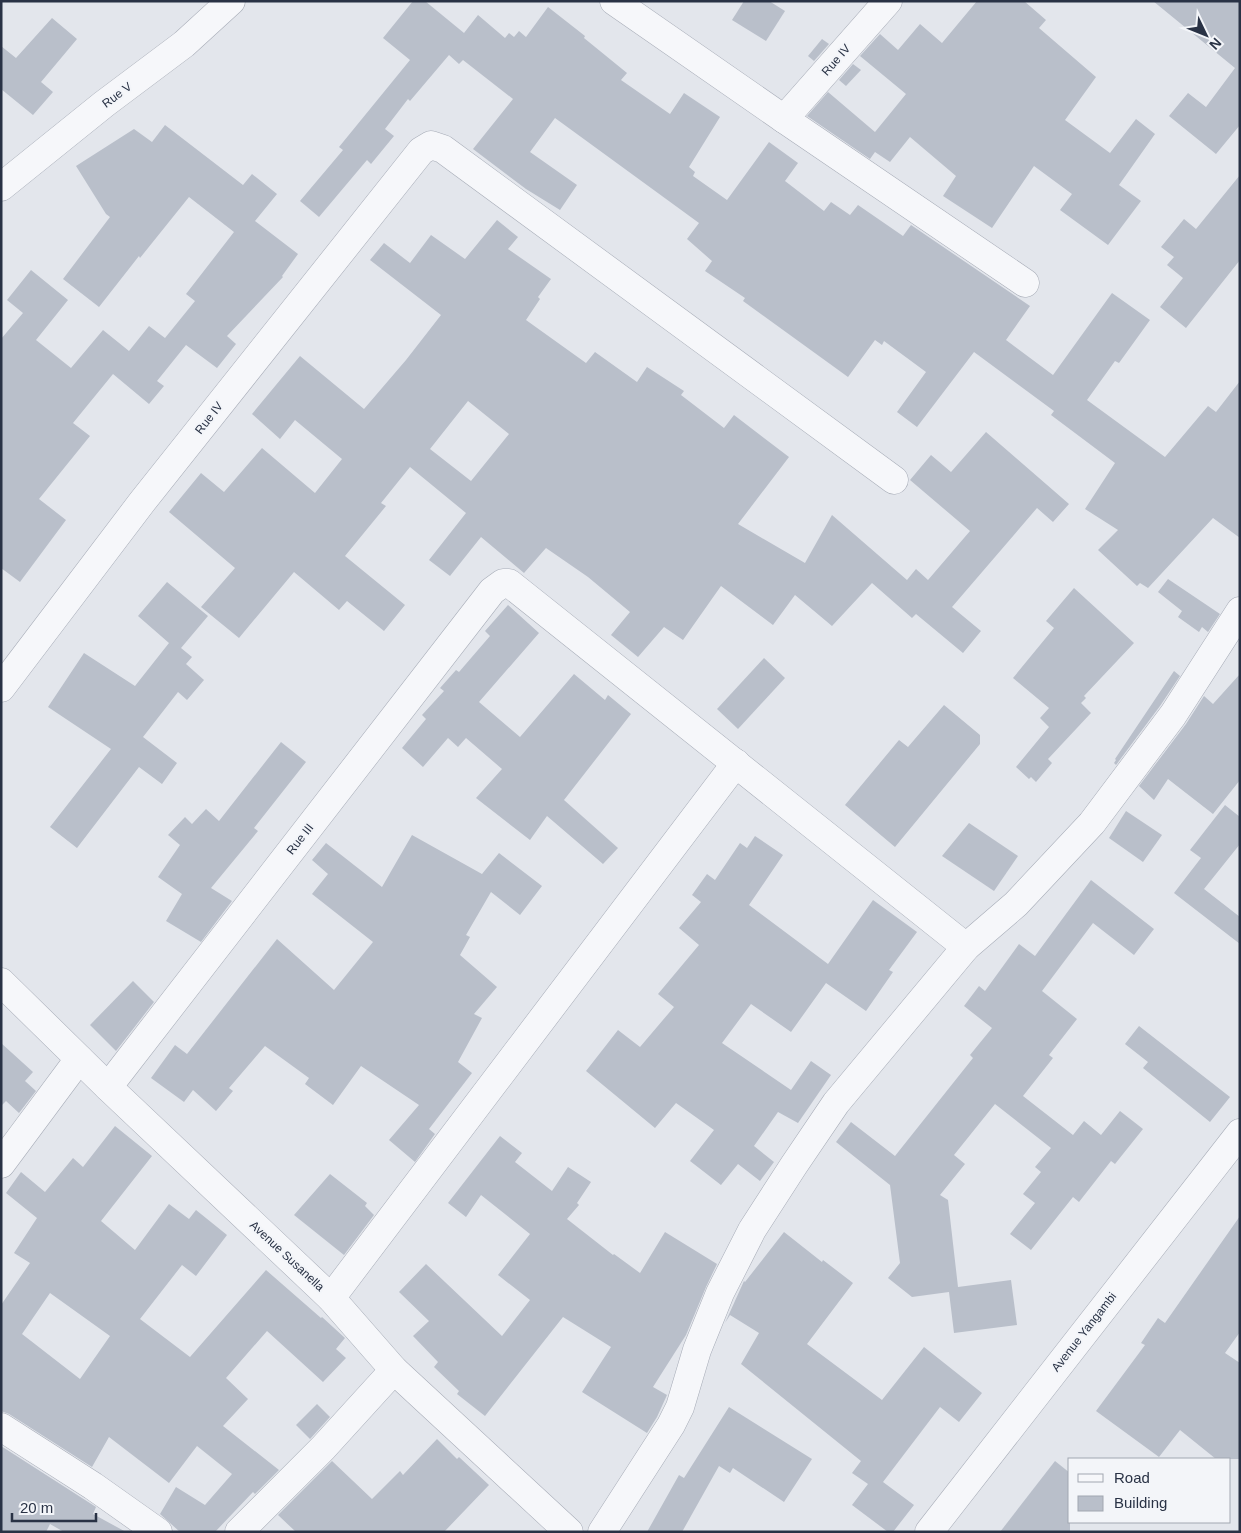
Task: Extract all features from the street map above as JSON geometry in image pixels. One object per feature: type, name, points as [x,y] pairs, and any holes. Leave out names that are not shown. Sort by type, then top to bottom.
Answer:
[{"type":"street","name":"Rue V","points":[[1,187],[104,104],[184,44],[232,1]]},
{"type":"street","points":[[614,1],[1025,283]]},
{"type":"street","name":"Rue IV","points":[[784,119],[888,1]]},
{"type":"street","name":"Rue IV","points":[[1,688],[142,502],[426,147],[431,146],[443,149],[894,480]]},
{"type":"street","name":"Rue III","points":[[108,1087],[492,591],[503,583],[509,583],[736,763]]},
{"type":"street","points":[[602,1532],[671,1426],[680,1407],[697,1350],[720,1294],[752,1230],[836,1103],[966,947],[1016,904],[1092,823],[1173,715],[1240,611]]},
{"type":"street","points":[[331,1298],[736,763],[966,947]]},
{"type":"street","name":"Avenue Susanella","points":[[1,982],[108,1087],[331,1298],[394,1370],[569,1532]]},
{"type":"street","points":[[1,1164],[79,1059]]},
{"type":"street","name":"Avenue Yangambi","points":[[929,1532],[1240,1133]]},
{"type":"street","points":[[239,1532],[323,1448],[394,1370]]},
{"type":"street","points":[[1,1427],[93,1486],[158,1532]]},
{"type":"building","points":[[413,1],[425,1],[464,33],[478,15],[505,38],[509,33],[514,37],[519,31],[526,37],[548,7],[627,73],[621,80],[670,114],[684,93],[720,117],[689,167],[695,172],[693,176],[727,200],[769,142],[798,163],[785,181],[824,211],[831,202],[850,215],[858,205],[903,236],[911,225],[1030,306],[1006,340],[1053,375],[1112,293],[1150,320],[1119,363],[1115,361],[1087,400],[1165,457],[1208,406],[1216,412],[1240,381],[1240,538],[1213,518],[1148,588],[1140,583],[1137,586],[1098,550],[1118,530],[1085,509],[1115,463],[1051,415],[1054,411],[974,352],[917,427],[897,412],[926,372],[884,341],[882,345],[875,340],[848,377],[743,301],[745,298],[705,271],[712,261],[687,239],[699,223],[555,118],[530,152],[577,185],[560,210],[526,189],[473,149],[513,99],[463,60],[459,64],[449,55],[410,101],[408,99],[385,129],[394,136],[371,164],[367,160],[319,217],[300,201],[343,150],[339,147],[410,60],[383,38]]},
{"type":"building","points":[[744,1],[769,1],[785,11],[766,41],[732,20]]},
{"type":"building","points":[[977,1],[1024,1],[1046,20],[1039,28],[1096,77],[1065,120],[1110,153],[1136,119],[1155,134],[1119,185],[1141,201],[1108,245],[1060,210],[1072,194],[1034,166],[992,228],[943,196],[956,176],[910,137],[890,162],[875,152],[870,159],[807,116],[828,92],[875,132],[906,94],[860,56],[880,34],[898,50],[920,24],[942,43]]},
{"type":"building","points":[[1153,1],[1240,1],[1240,125],[1216,154],[1169,116],[1188,93],[1206,107],[1235,68]]},
{"type":"building","points":[[52,18],[77,39],[41,82],[53,92],[33,115],[1,89],[1,46],[16,58]]},
{"type":"building","points":[[822,39],[829,44],[814,61],[808,56]]},
{"type":"building","points":[[853,64],[861,70],[846,86],[839,80]]},
{"type":"building","points":[[165,125],[243,185],[252,174],[277,194],[255,221],[298,254],[283,277],[227,336],[236,344],[217,368],[186,345],[157,381],[164,386],[149,404],[113,374],[73,423],[90,436],[39,499],[66,520],[20,582],[1,568],[1,339],[23,313],[7,300],[31,270],[68,300],[36,340],[71,368],[103,330],[129,351],[149,326],[165,338],[195,301],[186,294],[234,232],[189,197],[99,307],[63,279],[110,217],[106,214],[76,166],[134,129],[152,142]]},
{"type":"building","points":[[1240,175],[1240,260],[1186,328],[1160,307],[1183,278],[1167,265],[1174,257],[1161,247],[1184,219],[1196,229]]},
{"type":"building","points":[[497,220],[518,237],[508,249],[551,279],[538,297],[540,299],[526,320],[586,363],[595,352],[637,382],[647,367],[684,391],[681,395],[724,428],[734,415],[789,457],[738,524],[805,563],[832,515],[907,580],[916,569],[928,580],[970,531],[910,480],[931,455],[951,472],[986,432],[1069,504],[1053,522],[1037,508],[952,607],[981,631],[963,653],[916,614],[912,618],[872,583],[832,626],[795,595],[773,625],[721,586],[683,640],[664,627],[638,657],[611,635],[630,612],[588,577],[546,548],[524,573],[481,537],[450,576],[429,560],[466,513],[410,467],[381,503],[386,506],[345,556],[405,605],[384,631],[347,601],[339,610],[294,572],[239,638],[201,607],[235,568],[169,512],[201,473],[224,492],[262,448],[315,493],[342,459],[295,420],[280,439],[252,414],[300,356],[364,409],[441,315],[370,260],[384,243],[410,263],[431,235],[465,259]],"holes":[[[468,401],[509,434],[471,481],[430,449]]]},
{"type":"building","points":[[1168,579],[1220,614],[1208,632],[1202,627],[1199,632],[1178,617],[1182,611],[1158,592]]},
{"type":"building","points":[[167,582],[208,616],[181,648],[192,657],[186,664],[204,680],[187,700],[178,692],[143,737],[177,763],[162,784],[139,767],[77,848],[50,827],[111,749],[48,707],[84,653],[135,686],[169,643],[138,616]]},
{"type":"building","points":[[1074,588],[1134,643],[1084,696],[1086,698],[1081,703],[1091,713],[1048,759],[1052,763],[1036,782],[1031,777],[1029,779],[1016,767],[1049,727],[1040,718],[1049,708],[1013,678],[1054,628],[1046,621]]},
{"type":"building","points":[[508,605],[539,633],[479,702],[520,737],[574,674],[605,700],[608,695],[631,714],[564,800],[618,848],[603,864],[547,816],[530,840],[476,798],[502,769],[466,738],[458,747],[448,738],[423,767],[402,748],[426,719],[422,715],[444,691],[440,688],[456,670],[459,672],[490,636],[485,631]]},
{"type":"building","points":[[764,658],[785,678],[738,729],[717,709]]},
{"type":"building","points":[[1174,671],[1180,676],[1116,765],[1114,763],[1115,759]]},
{"type":"building","points":[[1240,674],[1240,780],[1213,814],[1168,779],[1154,800],[1139,786],[1186,724],[1204,696],[1213,704]]},
{"type":"building","points":[[944,705],[980,735],[980,744],[895,847],[845,805],[899,740],[908,747]]},
{"type":"building","points":[[281,742],[306,762],[254,828],[258,831],[211,888],[232,901],[201,942],[166,921],[182,894],[158,877],[180,845],[168,835],[185,817],[192,824],[206,809],[219,821]]},
{"type":"building","points":[[1225,805],[1240,817],[1240,844],[1204,889],[1240,917],[1240,944],[1174,893],[1201,858],[1190,850]]},
{"type":"building","points":[[1126,811],[1162,835],[1143,862],[1109,838]]},
{"type":"building","points":[[969,823],[1018,856],[994,891],[942,856]]},
{"type":"building","points":[[412,835],[482,874],[499,853],[542,886],[520,915],[491,892],[466,935],[470,937],[460,955],[497,987],[474,1014],[482,1018],[458,1062],[472,1073],[429,1129],[435,1134],[415,1162],[389,1140],[419,1105],[361,1066],[333,1105],[305,1084],[309,1078],[265,1046],[229,1088],[233,1091],[216,1111],[193,1090],[184,1102],[151,1078],[175,1045],[187,1054],[277,939],[334,990],[373,942],[312,894],[328,874],[312,860],[326,843],[382,887]]},
{"type":"building","points":[[755,836],[783,855],[749,905],[828,964],[873,900],[917,932],[889,970],[893,972],[866,1011],[826,983],[791,1032],[751,1004],[722,1043],[791,1090],[811,1061],[831,1075],[798,1123],[778,1112],[754,1146],[774,1162],[760,1181],[738,1164],[721,1185],[690,1161],[714,1130],[676,1103],[655,1128],[586,1071],[618,1030],[640,1047],[674,1007],[658,994],[699,945],[679,928],[701,902],[692,895],[707,874],[715,880],[740,843],[747,848]]},
{"type":"building","points":[[1091,880],[1154,929],[1134,955],[1093,923],[1042,991],[1077,1019],[1049,1055],[1053,1058],[1023,1096],[1073,1135],[1084,1121],[1101,1135],[1120,1111],[1143,1129],[1115,1164],[1111,1161],[1079,1202],[1073,1197],[1031,1250],[1010,1234],[1035,1203],[1023,1194],[1041,1172],[1035,1167],[1051,1148],[995,1104],[954,1155],[965,1164],[940,1195],[948,1200],[958,1287],[1011,1280],[1017,1325],[954,1333],[949,1292],[912,1297],[888,1278],[900,1263],[890,1185],[836,1142],[851,1122],[895,1156],[973,1058],[970,1055],[992,1028],[964,1006],[979,986],[985,991],[1019,944],[1035,956]]},
{"type":"building","points":[[133,981],[154,1002],[116,1051],[90,1025]]},
{"type":"building","points":[[1139,1026],[1230,1097],[1210,1122],[1143,1068],[1148,1062],[1125,1044]]},
{"type":"building","points":[[1,1043],[33,1072],[25,1081],[36,1091],[19,1113],[6,1101],[1,1106]]},
{"type":"building","points":[[115,1126],[152,1156],[101,1221],[135,1250],[169,1204],[189,1219],[196,1210],[227,1235],[196,1276],[182,1265],[140,1319],[190,1357],[266,1270],[345,1338],[336,1349],[346,1358],[323,1382],[267,1331],[226,1378],[248,1399],[223,1426],[279,1470],[255,1494],[253,1492],[215,1532],[180,1532],[160,1514],[176,1487],[205,1505],[232,1474],[197,1446],[169,1483],[109,1437],[92,1467],[9,1414],[1,1411],[1,1305],[30,1263],[14,1253],[37,1218],[6,1193],[21,1172],[45,1192],[73,1158],[83,1167]],"holes":[[[50,1293],[110,1336],[80,1379],[22,1334]]]},
{"type":"building","points":[[500,1136],[522,1153],[515,1162],[552,1191],[568,1167],[591,1182],[577,1203],[579,1205],[567,1219],[613,1255],[640,1273],[665,1232],[717,1264],[686,1335],[653,1387],[667,1395],[647,1433],[582,1392],[611,1347],[563,1317],[485,1416],[457,1394],[459,1391],[434,1367],[438,1362],[413,1336],[429,1321],[399,1292],[426,1264],[502,1336],[530,1300],[498,1275],[530,1234],[481,1195],[466,1217],[448,1203]]},
{"type":"building","points":[[330,1174],[367,1203],[365,1206],[374,1215],[344,1255],[294,1215]]},
{"type":"building","points":[[1240,1216],[1240,1332],[1225,1353],[1240,1363],[1240,1459],[1215,1458],[1180,1430],[1159,1457],[1096,1411],[1145,1345],[1141,1343],[1158,1318],[1165,1323]]},
{"type":"building","points":[[784,1232],[822,1262],[823,1260],[853,1283],[807,1344],[882,1400],[924,1347],[982,1393],[959,1422],[940,1407],[883,1482],[914,1505],[893,1532],[888,1532],[852,1505],[868,1484],[852,1473],[861,1461],[741,1364],[759,1333],[730,1315],[725,1323],[744,1281]]},
{"type":"building","points":[[317,1404],[330,1417],[310,1439],[296,1425]]},
{"type":"building","points":[[729,1407],[812,1459],[784,1502],[733,1468],[730,1473],[719,1466],[682,1532],[647,1532],[679,1475],[684,1478]]},
{"type":"building","points":[[437,1439],[457,1459],[459,1457],[489,1485],[444,1532],[296,1532],[278,1515],[332,1461],[372,1499],[400,1471],[403,1475]]},
{"type":"building","points":[[1,1446],[96,1507],[93,1514],[126,1532],[64,1532],[50,1524],[46,1532],[1,1532]]},
{"type":"building","points":[[1055,1461],[1068,1471],[1068,1523],[1070,1523],[1070,1532],[1000,1532]]}]
